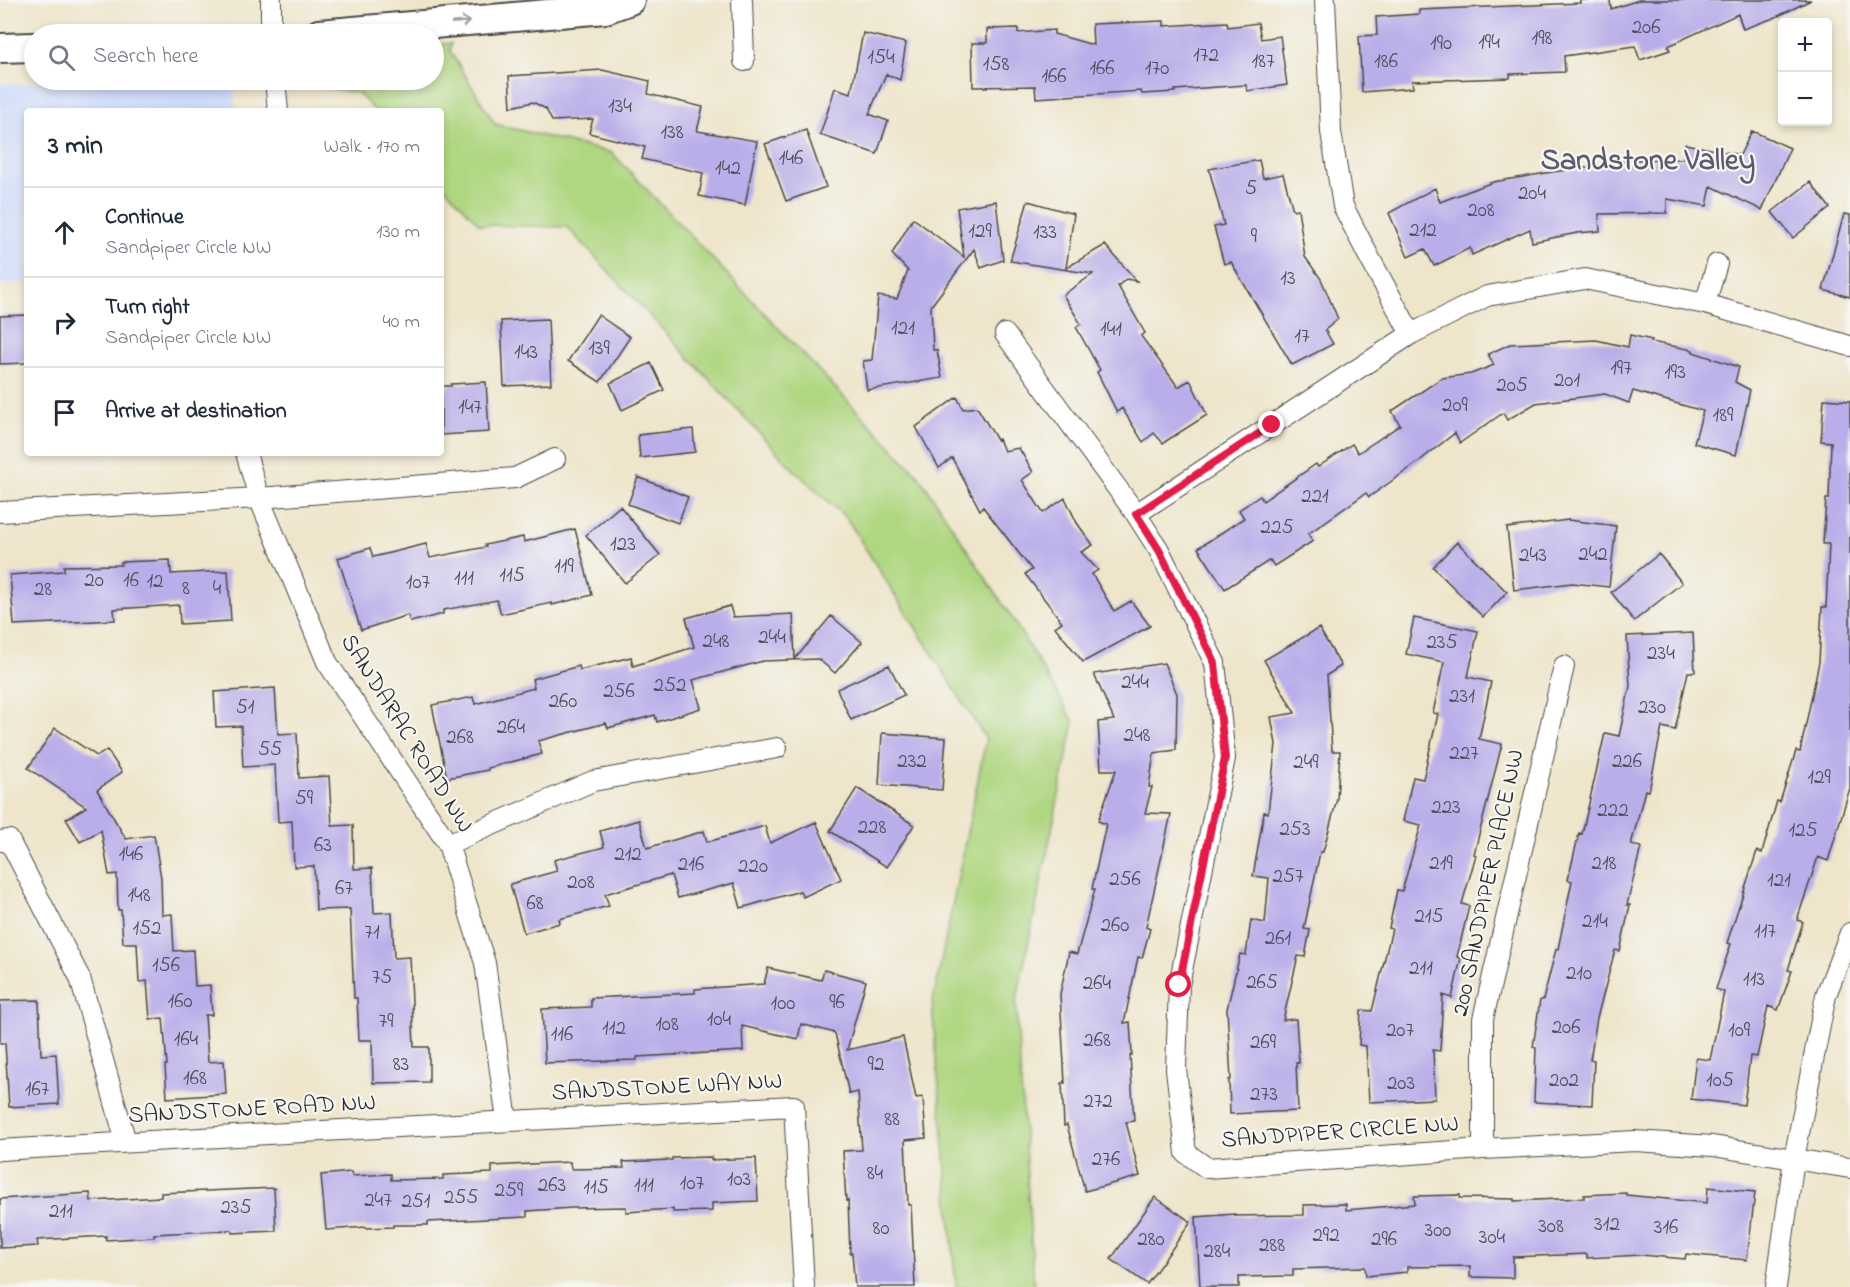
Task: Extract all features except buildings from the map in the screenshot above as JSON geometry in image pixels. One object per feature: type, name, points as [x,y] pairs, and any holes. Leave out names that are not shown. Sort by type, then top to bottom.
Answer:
[{"type":"street","points":[[271,0],[271,24]]},
{"type":"street","points":[[433,24],[605,9],[630,0]]},
{"type":"street","points":[[742,0],[744,61]]},
{"type":"street","points":[[1325,0],[1331,132],[1343,206],[1411,334]]},
{"type":"street","points":[[0,48],[24,47]]},
{"type":"street","points":[[276,90],[278,108]]},
{"type":"street","points":[[1705,304],[1717,264]]},
{"type":"street","points":[[1136,514],[1411,334],[1487,296],[1585,279],[1705,304],[1850,346]]},
{"type":"street","name":"SANDPIPER CIRCLE NW","points":[[1005,334],[1136,514],[1159,550],[1215,663],[1225,758],[1179,985],[1176,1069],[1186,1153],[1207,1168],[1635,1141],[1713,1146],[1850,1168]]},
{"type":"street","name":"SANDARAC ROAD NW","points":[[247,456],[259,498],[327,662],[448,844],[485,963],[507,1121]]},
{"type":"street","points":[[0,512],[259,498],[515,478],[555,459]]},
{"type":"street","name":"200 SANDPIPER PLACE NW","points":[[1483,1149],[1483,1019],[1564,666]]},
{"type":"street","points":[[448,844],[592,781],[777,748]]},
{"type":"street","points":[[0,841],[9,840],[80,978],[126,1142]]},
{"type":"street","points":[[1776,1287],[1794,1159],[1826,995],[1850,933]]},
{"type":"street","name":"SANDSTONE WAY NW","points":[[507,1121],[794,1106],[804,1287]]},
{"type":"street","name":"SANDSTONE ROAD NW","points":[[0,1150],[507,1121]]},
{"type":"shaded area","points":[[24,83],[24,90],[234,90],[235,108],[24,108],[24,283],[0,284],[0,84]]},
{"type":"green space","points":[[451,43],[450,51],[495,124],[612,153],[919,476],[1014,621],[1074,722],[1016,1003],[1034,1287],[956,1287],[932,1006],[986,739],[847,519],[790,466],[567,227],[480,225],[444,186],[444,108],[372,108],[358,93],[338,90],[444,90],[444,44]]},
{"type":"district","name":"Sandstone Valley","points":[[1648,162]]},
{"type":"route","points":[[1179,985],[1225,758],[1215,663],[1159,550],[1136,514],[1272,425]]}]
